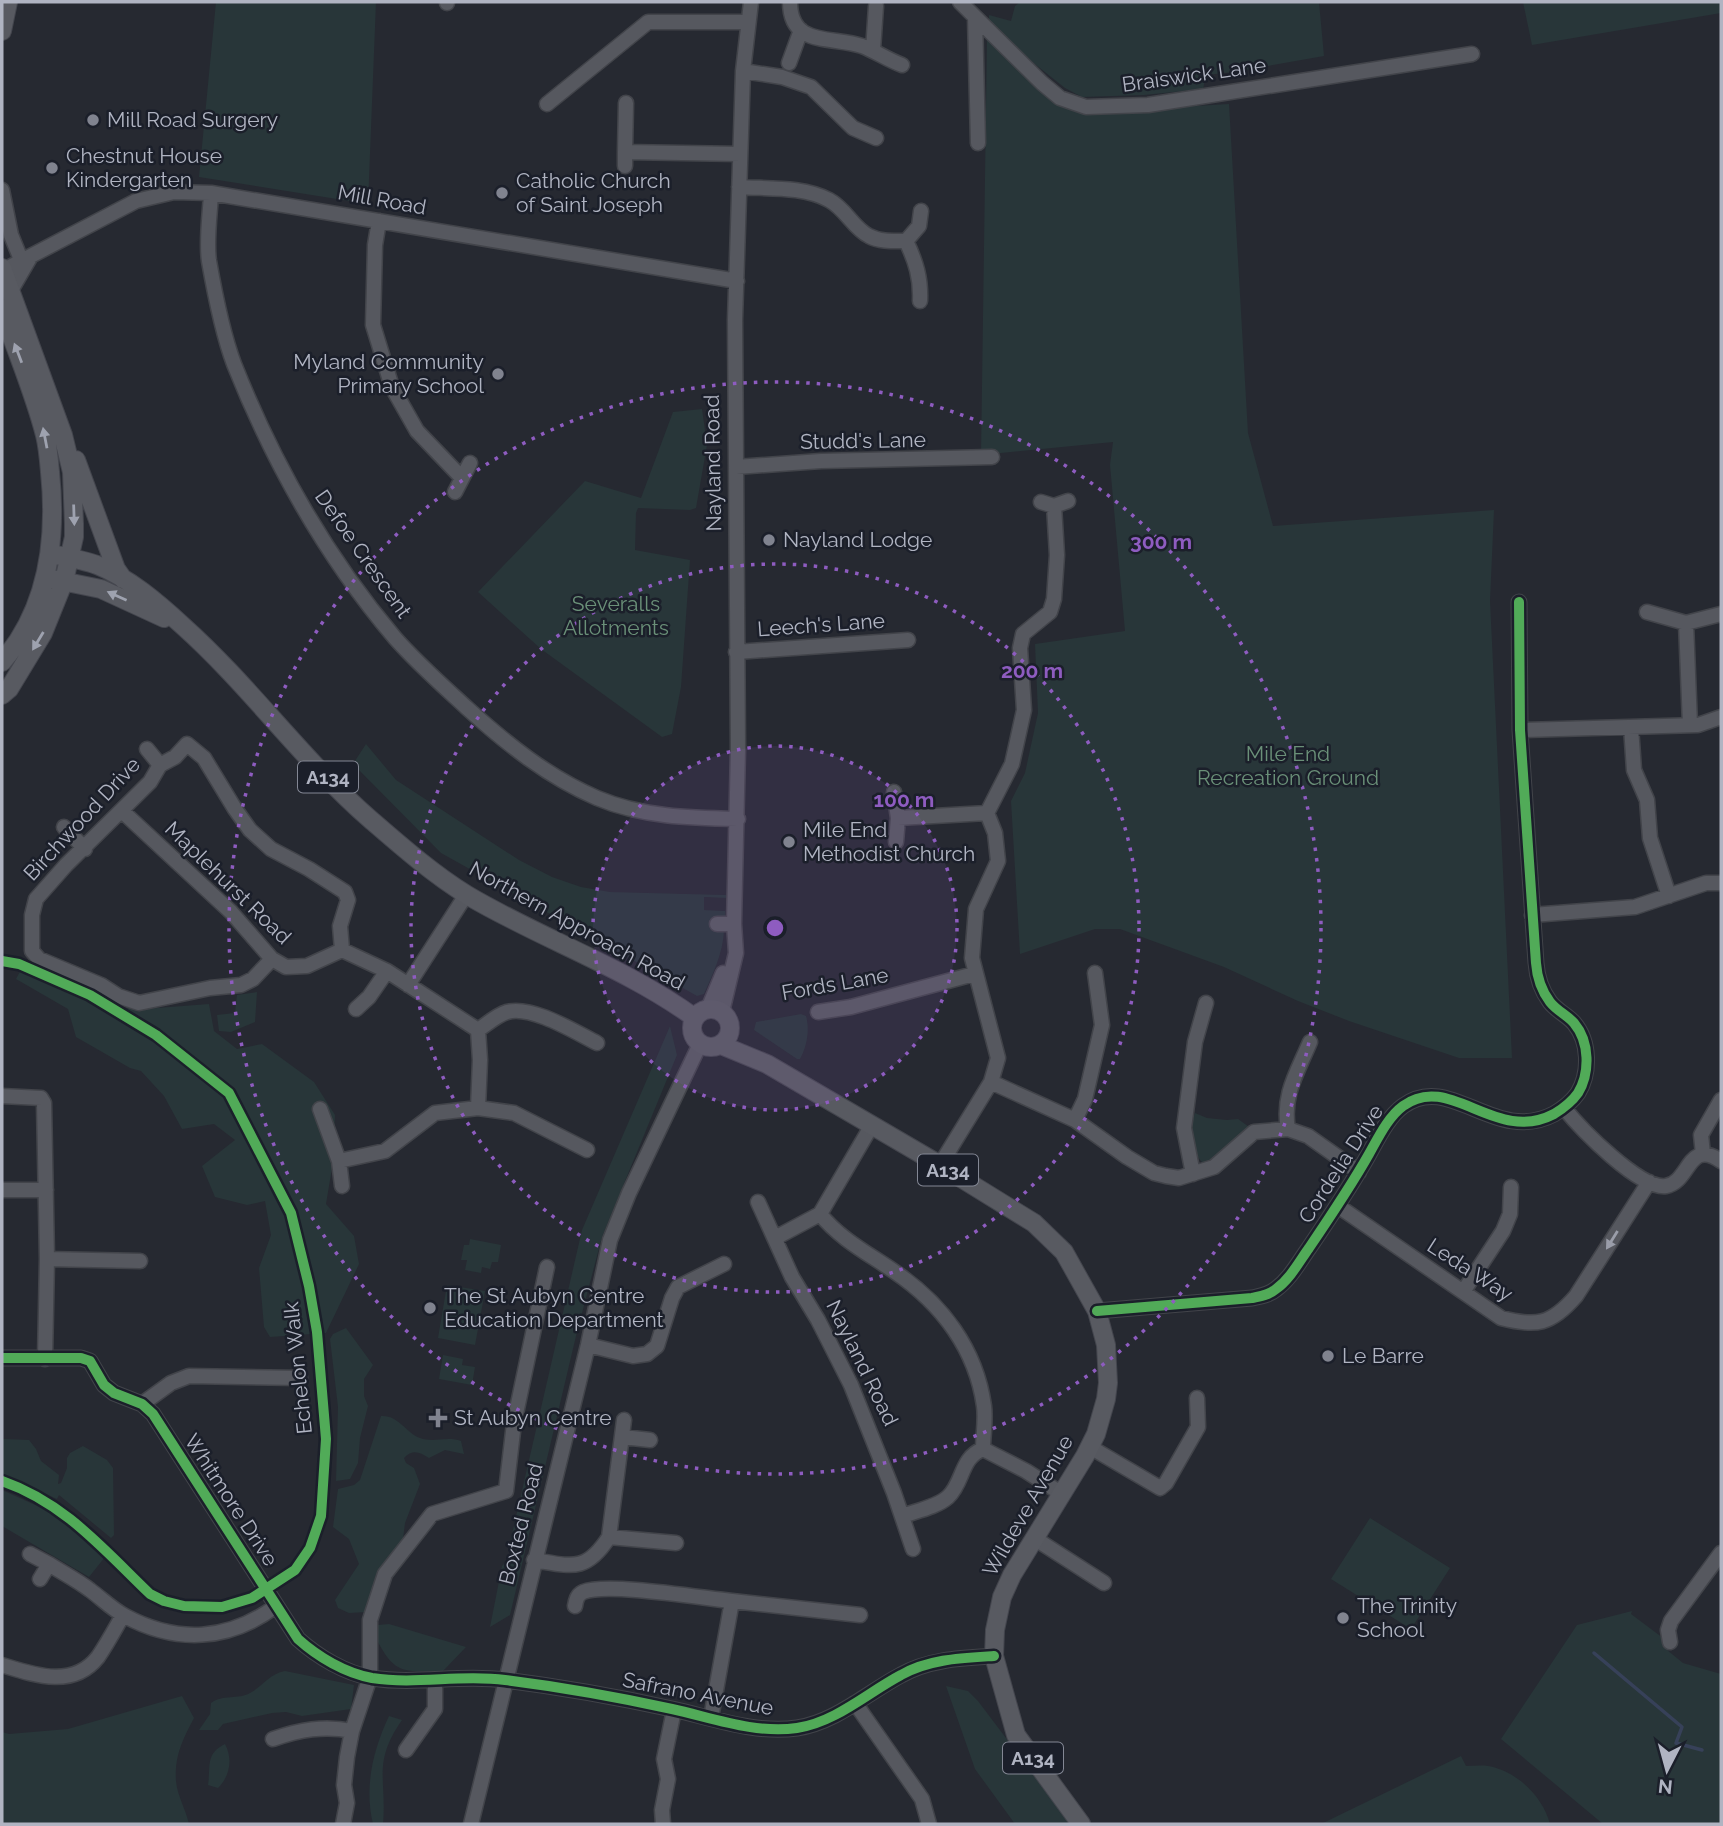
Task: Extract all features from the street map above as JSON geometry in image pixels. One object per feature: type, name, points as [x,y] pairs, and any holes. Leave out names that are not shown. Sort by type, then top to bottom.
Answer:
[{"type":"main road","points":[[2,31],[8,2]]},
{"type":"main road","name":"Northern Approach Road","points":[[2,270],[6,294],[29,337],[63,435],[72,472],[74,537],[70,558]]},
{"type":"main road","points":[[2,309],[46,439],[53,503],[51,554],[55,579],[44,633],[9,689],[2,695]]},
{"type":"main road","name":"Northern Approach Road","points":[[63,435],[79,466],[116,569],[123,579]]},
{"type":"main road","name":"Northern Approach Road","points":[[51,554],[96,565],[123,579],[168,612],[198,639],[368,817],[417,859],[466,894],[627,978],[714,1017]]},
{"type":"main road","points":[[2,663],[70,558]]},
{"type":"main road","name":"Northern Approach Road","points":[[55,579],[109,592],[198,639]]},
{"type":"main road","points":[[700,1044],[692,1032],[714,1017],[730,1035],[721,1045]]},
{"type":"main road","name":"Wildeve Avenue","points":[[714,1017],[767,1063],[1034,1223],[1064,1252],[1097,1311],[1106,1345],[1106,1399],[1090,1447],[1034,1538],[1002,1597],[993,1657],[1016,1735],[1081,1824]]},
{"type":"main road","name":"Wildeve Avenue","points":[[700,1044],[710,1047],[721,1045],[767,1063]]},
{"type":"street","name":"Nayland Road","points":[[714,1017],[736,953],[734,928],[738,819],[734,395],[743,71],[751,2]]},
{"type":"street","points":[[790,2],[793,17],[810,38],[842,41],[873,50],[877,55],[902,65]]},
{"type":"street","name":"Braiswick Lane","points":[[960,2],[1051,90],[1060,97],[1086,107],[1148,105],[1472,54]]},
{"type":"street","points":[[873,50],[876,6]]},
{"type":"street","points":[[975,17],[978,143]]},
{"type":"street","points":[[547,104],[648,22],[747,22]]},
{"type":"street","points":[[789,63],[801,30]]},
{"type":"street","points":[[743,71],[782,77],[811,87],[853,128],[876,138]]},
{"type":"street","points":[[626,103],[625,159],[740,154]]},
{"type":"street","points":[[739,187],[804,191],[828,199],[842,208],[869,236],[886,241],[906,241],[919,226],[921,211]]},
{"type":"street","points":[[2,190],[11,234],[26,259],[6,294]]},
{"type":"street","name":"Mill Road","points":[[2,270],[136,201],[174,192],[211,193],[737,281]]},
{"type":"street","name":"Defoe Crescent","points":[[211,193],[209,258],[233,363],[299,501],[353,583],[395,637],[426,671],[505,742],[574,787],[624,808],[649,814],[738,819]]},
{"type":"street","points":[[379,220],[375,245],[373,325],[392,387],[417,430],[462,478]]},
{"type":"street","points":[[906,241],[917,264],[920,301]]},
{"type":"street","name":"Studd's Lane","points":[[736,467],[821,461],[992,457]]},
{"type":"street","points":[[455,492],[470,463]]},
{"type":"street","points":[[940,1165],[991,1082],[998,1058],[974,974],[972,958],[976,909],[998,861],[995,833],[987,813],[1012,764],[1024,710],[1020,648],[1023,634],[1050,612],[1054,600],[1057,555],[1054,503]]},
{"type":"street","points":[[1519,602],[1520,730],[1536,963],[1540,984],[1554,1007],[1575,1024],[1585,1049],[1583,1082],[1564,1108],[1604,1151],[1649,1182],[1663,1186],[1677,1182],[1692,1160],[1703,1154],[1714,1156],[1721,1161]]},
{"type":"street","points":[[1647,612],[1686,623],[1721,614]]},
{"type":"street","points":[[1686,623],[1690,725]]},
{"type":"street","name":"Leech's Lane","points":[[736,652],[908,640]]},
{"type":"street","points":[[1520,730],[1698,725],[1721,717]]},
{"type":"street","points":[[1631,727],[1636,778],[1647,800],[1650,838],[1670,896]]},
{"type":"street","name":"Birchwood Drive","points":[[272,958],[253,979],[241,985],[210,988],[139,1003],[39,959],[32,951],[32,915],[36,899],[66,865],[150,782],[160,765],[175,757],[187,744],[204,758],[250,830],[271,849],[345,892],[348,900],[340,926],[342,950]]},
{"type":"street","points":[[146,750],[160,765]]},
{"type":"street","points":[[894,792],[898,818],[896,842]]},
{"type":"street","name":"Maplehurst Road","points":[[122,811],[231,912],[272,958],[286,967],[307,966],[342,950]]},
{"type":"street","points":[[898,818],[987,813]]},
{"type":"street","points":[[64,827],[85,849]]},
{"type":"street","points":[[1532,915],[1621,909],[1706,883],[1721,883]]},
{"type":"street","points":[[408,985],[466,894]]},
{"type":"street","points":[[717,924],[734,928]]},
{"type":"street","points":[[342,950],[387,971],[478,1030]]},
{"type":"street","points":[[356,1009],[369,998],[387,971]]},
{"type":"street","points":[[1075,1120],[1085,1099],[1102,1025],[1095,973]]},
{"type":"street","name":"Fords Lane","points":[[818,1013],[851,1007],[974,974]]},
{"type":"street","points":[[1193,1174],[1184,1128],[1195,1042],[1206,1003]]},
{"type":"street","points":[[478,1030],[508,1012],[529,1013],[555,1022],[597,1043]]},
{"type":"street","points":[[478,1030],[478,1108]]},
{"type":"street","points":[[1288,1129],[1284,1110],[1288,1093],[1310,1042]]},
{"type":"street","name":"Boxted Road","points":[[471,1824],[610,1240],[629,1193],[700,1044]]},
{"type":"street","points":[[991,1082],[1075,1120],[1154,1173],[1179,1178],[1193,1174],[1214,1167],[1254,1132],[1288,1129],[1308,1136],[1359,1172]]},
{"type":"street","points":[[2,1096],[41,1098],[44,1102],[46,1359]]},
{"type":"street","name":"Cordelia Drive","points":[[1097,1311],[1266,1295],[1284,1282],[1338,1206],[1396,1112],[1404,1105],[1423,1097],[1435,1096],[1450,1099],[1507,1122],[1526,1123],[1539,1121],[1564,1108]]},
{"type":"street","points":[[1703,1154],[1701,1135],[1721,1100]]},
{"type":"street","points":[[339,1161],[385,1152],[435,1113],[478,1108],[514,1112],[555,1140],[587,1150]]},
{"type":"street","points":[[320,1109],[339,1161],[342,1186]]},
{"type":"street","points":[[775,1237],[820,1214],[872,1125]]},
{"type":"street","name":"Leda Way","points":[[1338,1206],[1501,1318],[1527,1324],[1552,1318],[1576,1296],[1649,1182]]},
{"type":"street","points":[[1463,1292],[1503,1231],[1510,1213],[1511,1187]]},
{"type":"street","points":[[2,1190],[46,1190]]},
{"type":"street","name":"Nayland Road","points":[[758,1202],[792,1277],[818,1320],[850,1384],[913,1549]]},
{"type":"street","points":[[820,1214],[834,1231],[920,1290],[937,1306],[962,1340],[978,1379],[984,1409],[983,1449]]},
{"type":"street","points":[[47,1259],[140,1261]]},
{"type":"street","points":[[587,1345],[633,1356],[647,1354],[657,1346],[678,1287],[724,1264]]},
{"type":"street","points":[[343,1824],[347,1803],[344,1784],[352,1731],[370,1677],[370,1620],[385,1574],[432,1514],[506,1491],[514,1423],[547,1267]]},
{"type":"street","name":"Whitmore Drive","points":[[2,1359],[81,1358],[90,1361],[104,1385],[114,1393],[142,1404],[153,1414],[298,1639],[312,1651],[341,1667],[370,1677],[403,1681],[454,1677],[506,1680]]},
{"type":"street","points":[[142,1404],[172,1383],[189,1376],[300,1378]]},
{"type":"street","points":[[1090,1447],[1160,1488],[1194,1439],[1199,1419],[1197,1398]]},
{"type":"street","points":[[534,1560],[565,1565],[584,1564],[601,1550],[609,1537],[624,1420]]},
{"type":"street","points":[[623,1437],[650,1440]]},
{"type":"street","points":[[902,1516],[948,1497],[956,1486],[967,1459],[974,1452],[983,1449],[1026,1471],[1062,1494]]},
{"type":"street","points":[[609,1537],[676,1543]]},
{"type":"street","points":[[1034,1538],[1104,1583]]},
{"type":"street","points":[[1670,1642],[1668,1630],[1671,1621],[1721,1553]]},
{"type":"street","points":[[30,1554],[87,1588],[123,1615],[153,1628],[187,1636],[214,1634],[237,1628],[259,1619],[276,1606]]},
{"type":"street","points":[[40,1579],[49,1564]]},
{"type":"street","points":[[575,1605],[582,1592],[607,1589],[860,1615]]},
{"type":"street","points":[[712,1718],[732,1601]]},
{"type":"street","points":[[2,1665],[51,1678],[80,1672],[100,1655],[123,1615]]},
{"type":"street","name":"Safrano Avenue","points":[[506,1680],[674,1710],[750,1727],[778,1729],[819,1723],[903,1673],[928,1664],[993,1657]]},
{"type":"street","points":[[405,1750],[435,1709],[435,1680]]},
{"type":"street","points":[[855,1703],[922,1799],[929,1824]]},
{"type":"street","points":[[663,1824],[662,1810],[668,1779],[664,1759],[674,1710]]},
{"type":"street","points":[[273,1739],[307,1729],[341,1728],[352,1731]]},
{"type":"green space","points":[[216,2],[376,2],[368,204],[199,177]]},
{"type":"green space","points":[[1020,2],[1319,2],[1324,56],[1206,75],[1203,89],[1082,97],[1065,88],[1036,65],[989,23],[989,15],[1011,21],[1015,6]]},
{"type":"green space","points":[[1523,2],[1721,2],[1721,13],[1532,45]]},
{"type":"green space","name":"Mile End Recreation Ground","points":[[987,39],[1044,93],[1145,109],[1229,104],[1248,433],[1273,526],[1494,510],[1490,601],[1512,1058],[1459,1058],[1349,1021],[1224,967],[1120,929],[1095,929],[1020,954],[1011,801],[1025,773],[1038,713],[1035,644],[1125,631],[1110,465],[1113,442],[981,455]]},
{"type":"green space","name":"Severalls Allotments","points":[[702,409],[707,445],[696,508],[638,508],[636,513],[635,550],[690,560],[681,687],[672,734],[662,737],[541,649],[478,592],[585,481],[641,498],[673,412]]},
{"type":"green space","points":[[366,744],[396,780],[519,860],[552,877],[581,887],[610,892],[726,895],[726,898],[704,897],[704,910],[725,911],[725,917],[711,920],[711,926],[724,931],[720,955],[704,994],[697,996],[441,853],[353,764]]},
{"type":"green space","points":[[25,962],[121,1008],[209,1004],[214,1031],[237,1049],[262,1044],[314,1082],[335,1115],[333,1162],[326,1204],[354,1236],[359,1264],[326,1333],[270,1337],[264,1327],[259,1268],[271,1235],[265,1201],[247,1205],[215,1197],[202,1166],[235,1140],[214,1124],[182,1129],[164,1096],[141,1071],[130,1068],[76,1037],[68,1009],[16,979]]},
{"type":"green space","points":[[257,992],[255,1022],[231,1032],[219,1031],[217,1015],[235,1013],[237,995]]},
{"type":"green space","points":[[801,1014],[806,1016],[808,1032],[800,1059],[754,1030],[756,1022]]},
{"type":"green space","points":[[670,1026],[677,1055],[602,1237],[510,1615],[490,1627],[502,1566],[511,1557],[509,1547],[582,1230]]},
{"type":"green space","points":[[1195,1113],[1207,1118],[1238,1119],[1252,1129],[1214,1159],[1203,1163],[1196,1153],[1192,1139]]},
{"type":"green space","points":[[470,1239],[501,1245],[498,1262],[492,1262],[490,1269],[482,1267],[481,1273],[465,1270],[467,1260],[461,1260],[464,1245],[469,1245]]},
{"type":"green space","points":[[447,1285],[485,1291],[475,1345],[438,1338]]},
{"type":"green space","points":[[346,1328],[373,1365],[364,1379],[364,1396],[368,1406],[360,1438],[358,1463],[350,1479],[336,1481],[338,1407],[330,1339],[333,1334]]},
{"type":"green space","points":[[443,1355],[463,1359],[462,1365],[475,1367],[472,1385],[439,1379]]},
{"type":"green space","points":[[381,1416],[393,1418],[420,1438],[461,1441],[464,1454],[445,1450],[429,1458],[416,1452],[404,1458],[406,1463],[414,1468],[420,1484],[405,1523],[403,1539],[385,1563],[366,1612],[349,1613],[338,1608],[335,1600],[359,1564],[349,1539],[333,1527],[338,1489],[354,1485],[360,1480]]},
{"type":"green space","points":[[2,1439],[29,1440],[41,1461],[59,1475],[58,1484],[61,1483],[67,1468],[70,1453],[83,1446],[107,1460],[113,1468],[114,1535],[111,1538],[59,1495],[57,1499],[2,1474]]},
{"type":"green space","points":[[2,1490],[53,1513],[105,1557],[89,1577],[2,1526]]},
{"type":"green space","points":[[1370,1518],[1450,1568],[1411,1629],[1331,1579]]},
{"type":"green space","points":[[1632,1611],[1631,1614],[1663,1638],[1667,1650],[1683,1663],[1721,1674],[1721,1824],[1603,1824],[1501,1739],[1577,1625]]},
{"type":"green space","points":[[389,1624],[466,1647],[443,1671],[409,1671],[388,1658],[375,1636],[378,1625]]},
{"type":"green space","points":[[285,1671],[354,1685],[351,1709],[302,1716],[286,1712],[272,1713],[223,1724],[218,1730],[199,1730],[210,1714],[211,1703],[245,1695]]},
{"type":"green space","points":[[946,1686],[968,1691],[978,1701],[1071,1824],[1015,1824],[975,1769]]},
{"type":"green space","points":[[182,1696],[194,1718],[180,1748],[176,1764],[178,1792],[189,1824],[2,1824],[2,1732],[9,1734],[68,1729]]},
{"type":"green space","points":[[389,1716],[402,1720],[387,1748],[384,1760],[383,1824],[373,1824],[369,1796],[372,1769],[378,1742]]},
{"type":"green space","points":[[225,1744],[229,1767],[218,1788],[208,1785],[210,1761],[214,1752]]},
{"type":"green space","points":[[1461,1756],[1466,1766],[1488,1766],[1519,1779],[1535,1795],[1550,1824],[1321,1824]]},
{"type":"waterway","points":[[1594,1653],[1682,1727],[1676,1743],[1702,1750]]},
{"type":"cycle path","points":[[1097,1311],[1252,1298],[1273,1291],[1298,1264],[1348,1190],[1388,1122],[1403,1106],[1421,1098],[1438,1097],[1512,1121],[1532,1121],[1558,1112],[1578,1093],[1586,1067],[1583,1039],[1574,1023],[1550,1002],[1540,983],[1537,968],[1520,730],[1519,602]]},
{"type":"cycle path","name":"Echelon Walk","points":[[2,961],[19,964],[90,995],[156,1035],[229,1093],[291,1213],[317,1332],[326,1439],[321,1516],[310,1548],[295,1570],[252,1598],[222,1607],[184,1606],[150,1594],[99,1544],[64,1515],[25,1490],[2,1481]]},
{"type":"cycle path","points":[[2,1358],[81,1358],[90,1361],[104,1385],[114,1393],[142,1404],[153,1414],[298,1639],[332,1663],[362,1676],[389,1680],[505,1680],[631,1700],[750,1727],[781,1729],[797,1728],[825,1720],[901,1675],[923,1666],[946,1660],[994,1656]]},
{"type":"place","name":"Mill Road Surgery","points":[[93,120]]},
{"type":"place","name":"Chestnut House Kindergarten","points":[[52,168]]},
{"type":"place","name":"Catholic Church of Saint Joseph","points":[[502,193]]},
{"type":"place","name":"Myland Community Primary School","points":[[498,374]]},
{"type":"place","name":"Nayland Lodge","points":[[769,540]]},
{"type":"place","name":"Mile End Methodist Church","points":[[789,842]]},
{"type":"place","name":"The St Aubyn Centre Education Department","points":[[430,1308]]},
{"type":"place","name":"Le Barre","points":[[1328,1356]]},
{"type":"place","name":"St Aubyn Centre","points":[[438,1418]]},
{"type":"place","name":"The Trinity School","points":[[1343,1618]]}]
